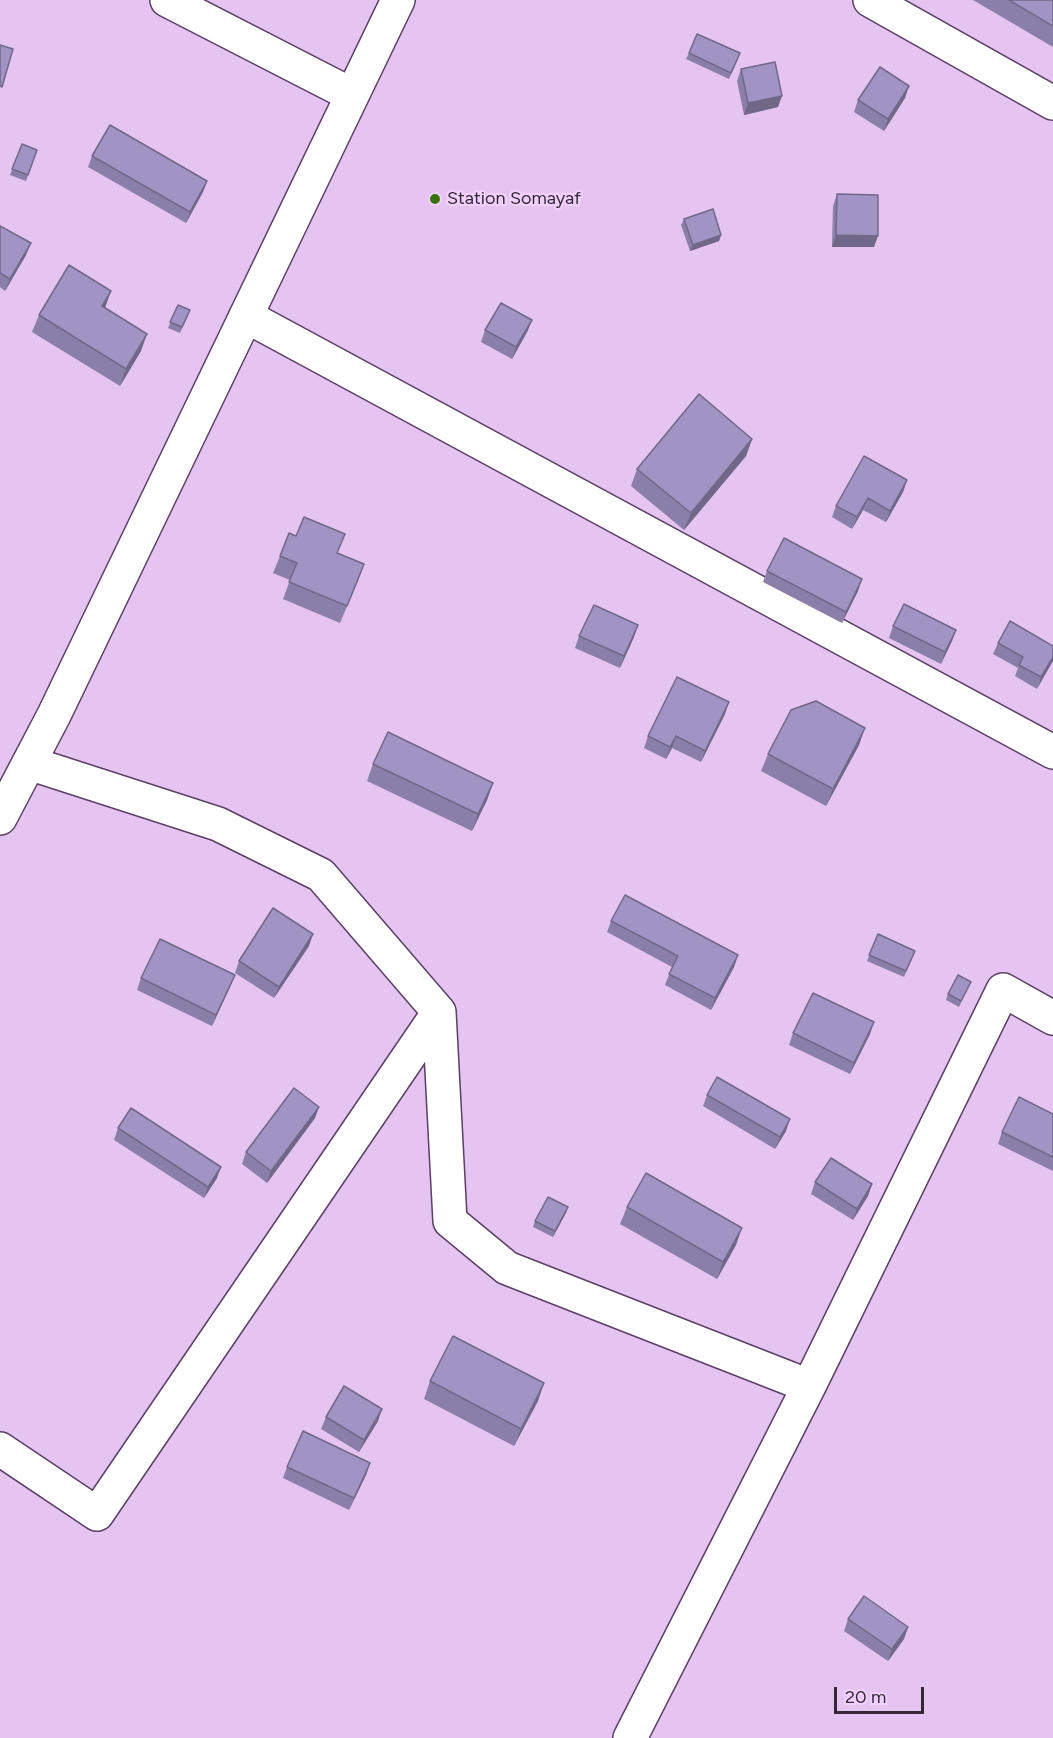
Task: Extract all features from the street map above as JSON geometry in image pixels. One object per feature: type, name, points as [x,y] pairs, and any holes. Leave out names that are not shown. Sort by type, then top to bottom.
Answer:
[{"type":"street","points":[[167,0],[352,95]]},
{"type":"street","points":[[0,818],[59,704],[398,0]]},
{"type":"street","points":[[870,0],[907,9],[1053,104]]},
{"type":"street","points":[[246,316],[1053,752]]},
{"type":"street","points":[[29,763],[218,824],[321,875],[439,1012],[450,1221],[507,1268],[809,1386]]},
{"type":"street","points":[[630,1738],[809,1386],[1003,990],[1053,1018]]},
{"type":"street","points":[[0,1449],[97,1514],[439,1012]]},
{"type":"building","points":[[1009,0],[1053,0],[1053,26]]},
{"type":"building","points":[[697,34],[740,53],[731,73],[689,53]]},
{"type":"building","points":[[0,45],[13,49],[2,87],[0,86]]},
{"type":"building","points":[[775,62],[782,96],[748,103],[741,69]]},
{"type":"building","points":[[880,67],[909,86],[888,119],[858,100]]},
{"type":"building","points":[[110,125],[207,181],[190,212],[92,156]]},
{"type":"building","points":[[22,144],[37,150],[28,175],[12,169]]},
{"type":"building","points":[[837,194],[878,195],[878,236],[836,235]]},
{"type":"building","points":[[713,209],[721,235],[693,245],[684,219]]},
{"type":"building","points":[[0,226],[31,243],[10,279],[0,273]]},
{"type":"building","points":[[69,265],[111,291],[102,306],[147,334],[126,369],[39,315]]},
{"type":"building","points":[[501,303],[532,320],[516,347],[485,330]]},
{"type":"building","points":[[178,305],[190,310],[182,327],[170,322]]},
{"type":"building","points":[[699,394],[752,439],[691,513],[637,469]]},
{"type":"building","points":[[864,456],[907,480],[890,511],[868,498],[857,517],[836,506]]},
{"type":"building","points":[[304,517],[345,534],[337,553],[364,564],[347,606],[289,582],[297,563],[280,556],[289,533],[296,536]]},
{"type":"building","points":[[784,538],[862,579],[846,612],[767,571]]},
{"type":"building","points":[[904,604],[956,630],[945,652],[893,626]]},
{"type":"building","points":[[594,605],[638,625],[624,656],[579,636]]},
{"type":"building","points":[[1010,621],[1053,646],[1053,657],[1041,677],[1019,665],[1023,657],[998,643]]},
{"type":"building","points":[[677,677],[729,702],[705,751],[676,736],[670,747],[648,736]]},
{"type":"building","points":[[816,701],[865,728],[833,789],[768,754],[791,710]]},
{"type":"building","points":[[388,732],[493,783],[478,814],[373,764]]},
{"type":"building","points":[[625,895],[738,955],[715,998],[669,974],[678,956],[611,921]]},
{"type":"building","points":[[273,908],[313,934],[279,987],[239,961]]},
{"type":"building","points":[[878,934],[915,951],[906,971],[869,955]]},
{"type":"building","points":[[160,939],[235,975],[216,1015],[141,978]]},
{"type":"building","points":[[958,975],[971,982],[961,1001],[948,994]]},
{"type":"building","points":[[813,993],[874,1022],[854,1063],[793,1033]]},
{"type":"building","points":[[717,1077],[790,1119],[780,1137],[707,1095]]},
{"type":"building","points":[[294,1088],[319,1107],[271,1171],[246,1152]]},
{"type":"building","points":[[1019,1097],[1053,1114],[1053,1157],[1002,1132]]},
{"type":"building","points":[[131,1108],[221,1167],[208,1187],[118,1128]]},
{"type":"building","points":[[831,1158],[872,1184],[857,1209],[815,1182]]},
{"type":"building","points":[[646,1173],[742,1228],[723,1262],[627,1207]]},
{"type":"building","points":[[548,1197],[568,1207],[555,1231],[535,1221]]},
{"type":"building","points":[[453,1336],[544,1383],[521,1429],[430,1381]]},
{"type":"building","points":[[344,1386],[382,1409],[364,1440],[326,1417]]},
{"type":"building","points":[[303,1431],[370,1463],[354,1498],[287,1467]]},
{"type":"building","points":[[864,1596],[908,1627],[892,1649],[848,1619]]},
{"type":"place","name":"Station Somayaf","points":[[435,199]]}]
